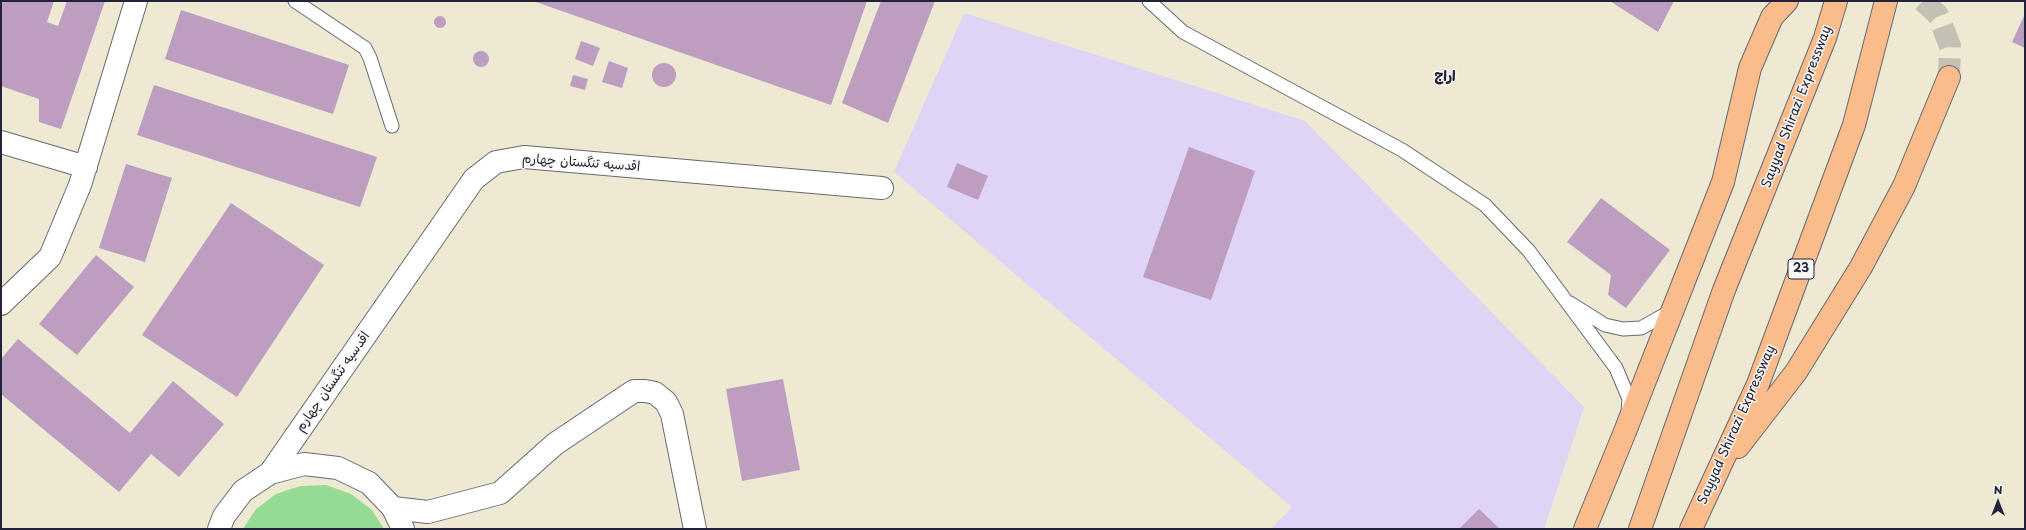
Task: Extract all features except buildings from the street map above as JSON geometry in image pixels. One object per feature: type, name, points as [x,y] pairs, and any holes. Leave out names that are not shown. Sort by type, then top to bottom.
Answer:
[{"type":"highway","points":[[1585,529],[1723,182],[1750,68],[1772,17],[1787,1]]},
{"type":"highway","name":"Sayyad Shirazi Expressway","points":[[1640,529],[1724,290],[1825,38],[1836,1]]},
{"type":"highway","name":"Sayyad Shirazi Expressway","points":[[1691,529],[1758,384],[1854,125],[1886,1]]},
{"type":"highway","points":[[1714,478],[1796,372],[1861,267],[1904,186],[1949,77]]},
{"type":"street","points":[[1,304],[50,257],[86,167],[136,1]]},
{"type":"street","points":[[1825,38],[1831,1]]},
{"type":"street","points":[[1,142],[86,167]]},
{"type":"street","name":"اقدسیه تنگستان چهارم","points":[[270,473],[474,179],[496,162],[524,157],[882,188]]},
{"type":"street","points":[[393,508],[428,512],[500,493],[555,444],[634,391],[645,391],[655,393],[666,402],[672,414],[695,529]]},
{"type":"street","points":[[219,529],[224,516],[243,490],[270,473],[304,464],[338,468],[369,483],[393,508],[403,529]]},
{"type":"lane","points":[[295,1],[365,48],[370,58],[392,126]]},
{"type":"lane","points":[[1149,1],[1183,32],[1402,150],[1485,205],[1529,251],[1616,368],[1630,399],[1624,434]]},
{"type":"lane","points":[[1563,298],[1605,324],[1623,329],[1642,328],[1673,310]]},
{"type":"shaded area","points":[[964,13],[1305,121],[1584,407],[1544,529],[1271,529],[1292,507],[894,172]]},
{"type":"green space","points":[[326,485],[351,494],[372,510],[384,529],[243,529],[256,509],[276,494],[300,486]]},
{"type":"tunnel","points":[[1923,1],[1938,15],[1950,46],[1949,77]]},
{"type":"district","name":"اراج","points":[[1445,77]]}]
